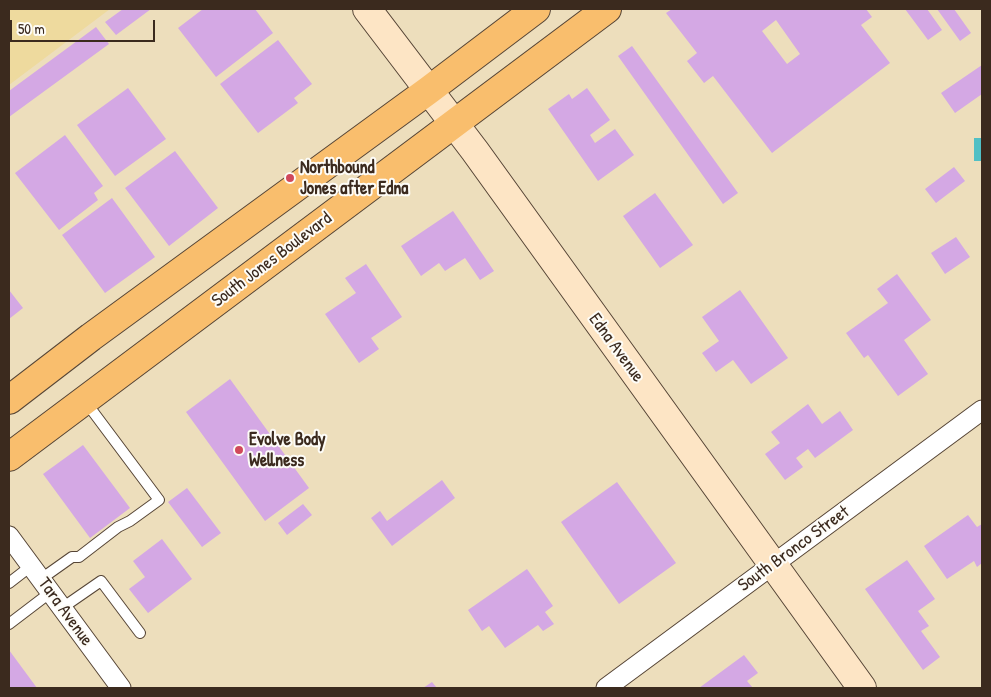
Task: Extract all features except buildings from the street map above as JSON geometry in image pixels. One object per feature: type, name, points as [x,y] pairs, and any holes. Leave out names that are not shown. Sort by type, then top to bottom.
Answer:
[{"type":"main road","points":[[9,400],[91,337],[429,90],[536,9]]},
{"type":"main road","name":"South Jones Boulevard","points":[[9,457],[607,9]]},
{"type":"street","name":"Edna Avenue","points":[[367,9],[454,123],[862,688]]},
{"type":"street","name":"South Bronco Street","points":[[606,688],[982,410]]},
{"type":"street","name":"Tara Avenue","points":[[9,536],[121,688]]},
{"type":"lane","points":[[9,624],[41,579],[72,557],[79,557],[118,527],[130,521],[159,500],[84,400]]},
{"type":"lane","points":[[9,583],[41,579]]},
{"type":"lane","points":[[62,608],[101,581],[140,633]]},
{"type":"sand","points":[[9,9],[110,9],[9,85]]},
{"type":"water","points":[[974,138],[982,138],[982,161],[974,161]]},
{"type":"place","name":"Northbound Jones after Edna","points":[[290,178]]},
{"type":"place","name":"Evolve Body Wellness","points":[[239,450]]}]
